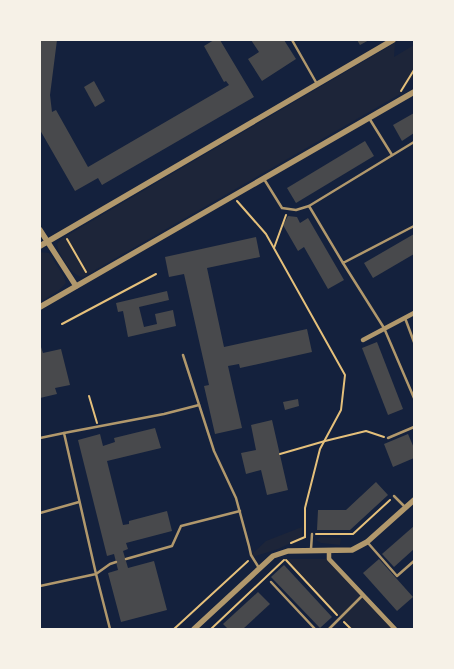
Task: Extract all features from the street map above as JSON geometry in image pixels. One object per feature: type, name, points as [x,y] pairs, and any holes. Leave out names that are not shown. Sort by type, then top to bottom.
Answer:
[{"type":"street","points":[[40,246],[393,40]]},
{"type":"street","points":[[40,307],[414,92]]},
{"type":"street","points":[[40,230],[76,286]]},
{"type":"street","points":[[362,340],[414,313]]},
{"type":"street","points":[[194,629],[273,556],[288,551],[311,549],[329,551],[352,550],[367,542],[414,500]]},
{"type":"street","points":[[329,551],[329,559],[395,629]]},
{"type":"lane","points":[[292,40],[318,84]]},
{"type":"lane","points":[[369,118],[392,155]]},
{"type":"lane","points":[[264,178],[282,208],[296,210],[309,206],[414,142]]},
{"type":"lane","points":[[309,206],[384,328],[414,398]]},
{"type":"lane","points":[[343,263],[414,226]]},
{"type":"lane","points":[[405,318],[414,342]]},
{"type":"lane","points":[[183,355],[214,450],[236,498],[250,555],[259,568]]},
{"type":"lane","points":[[40,438],[164,414],[199,404]]},
{"type":"lane","points":[[388,438],[414,427]]},
{"type":"lane","points":[[64,433],[110,629]]},
{"type":"lane","points":[[394,496],[405,507]]},
{"type":"lane","points":[[40,513],[79,502]]},
{"type":"lane","points":[[126,560],[172,546],[181,526],[240,511]]},
{"type":"lane","points":[[311,549],[312,534]]},
{"type":"lane","points":[[367,542],[397,576],[414,561]]},
{"type":"lane","points":[[40,586],[96,574],[116,562]]},
{"type":"lane","points":[[271,582],[314,629]]},
{"type":"lane","points":[[329,629],[363,595]]},
{"type":"path","points":[[232,196],[266,234],[345,375],[341,410],[320,449],[305,508],[304,537]]},
{"type":"path","points":[[274,248],[286,215],[282,208]]},
{"type":"path","points":[[63,233],[90,278]]},
{"type":"path","points":[[62,324],[156,274]]},
{"type":"path","points":[[89,396],[98,427]]},
{"type":"path","points":[[280,454],[366,432],[388,438]]},
{"type":"path","points":[[281,554],[352,629]]},
{"type":"path","points":[[211,629],[286,559]]},
{"type":"shaded area","points":[[395,43],[394,57],[414,45],[414,75],[402,93],[83,277],[74,273],[66,264],[57,244],[61,239]]},
{"type":"shaded area","points":[[40,252],[49,253],[66,283],[58,291],[40,302]]},
{"type":"shaded area","points":[[302,527],[302,538],[278,549],[252,557],[251,555],[266,541]]},
{"type":"shaded area","points":[[320,537],[341,538],[340,545],[321,543],[316,540]]},
{"type":"shaded area","points":[[285,559],[329,559],[395,629],[351,629]]},
{"type":"building","points":[[40,40],[57,40],[50,95],[52,112],[56,110],[88,167],[229,85],[226,81],[224,82],[204,46],[214,40],[220,40],[254,97],[102,185],[98,178],[75,191],[40,130]]},
{"type":"building","points":[[251,40],[284,40],[296,59],[262,81],[248,59],[259,52]]},
{"type":"building","points":[[357,40],[369,40],[360,45]]},
{"type":"building","points":[[94,81],[105,101],[95,107],[84,87]]},
{"type":"building","points":[[414,113],[414,133],[402,141],[393,125]]},
{"type":"building","points":[[365,141],[374,156],[296,203],[287,188]]},
{"type":"building","points":[[288,216],[297,217],[300,223],[308,218],[344,280],[328,289],[304,247],[298,251],[283,225]]},
{"type":"building","points":[[414,234],[414,254],[373,278],[364,263]]},
{"type":"building","points":[[256,237],[260,257],[207,268],[224,347],[307,329],[312,352],[240,368],[239,364],[228,366],[242,428],[215,434],[204,386],[209,385],[184,274],[169,277],[165,257]]},
{"type":"building","points":[[167,291],[169,300],[139,307],[144,327],[157,324],[155,314],[173,310],[176,326],[128,337],[123,311],[118,312],[116,303]]},
{"type":"building","points":[[377,342],[403,409],[388,415],[362,348]]},
{"type":"building","points":[[40,344],[43,353],[61,349],[70,385],[55,388],[57,394],[40,398]]},
{"type":"building","points":[[298,399],[299,406],[285,410],[283,402]]},
{"type":"building","points":[[272,420],[288,490],[267,495],[261,470],[246,474],[241,453],[256,450],[251,425]]},
{"type":"building","points":[[155,428],[161,448],[107,461],[123,525],[129,524],[129,521],[167,511],[172,531],[126,543],[128,549],[123,551],[128,568],[154,561],[167,610],[121,622],[108,573],[118,570],[114,554],[107,556],[78,440],[100,434],[103,446],[115,442],[114,438]]},
{"type":"building","points":[[408,434],[414,448],[414,458],[393,467],[384,444]]},
{"type":"building","points":[[376,482],[388,495],[350,530],[317,530],[318,510],[346,510]]},
{"type":"building","points":[[414,526],[414,549],[394,567],[382,554]]},
{"type":"building","points":[[379,559],[413,597],[397,611],[363,573]]},
{"type":"building","points":[[284,565],[332,617],[320,628],[271,577]]},
{"type":"building","points":[[258,592],[270,604],[243,629],[228,629],[223,624]]}]
